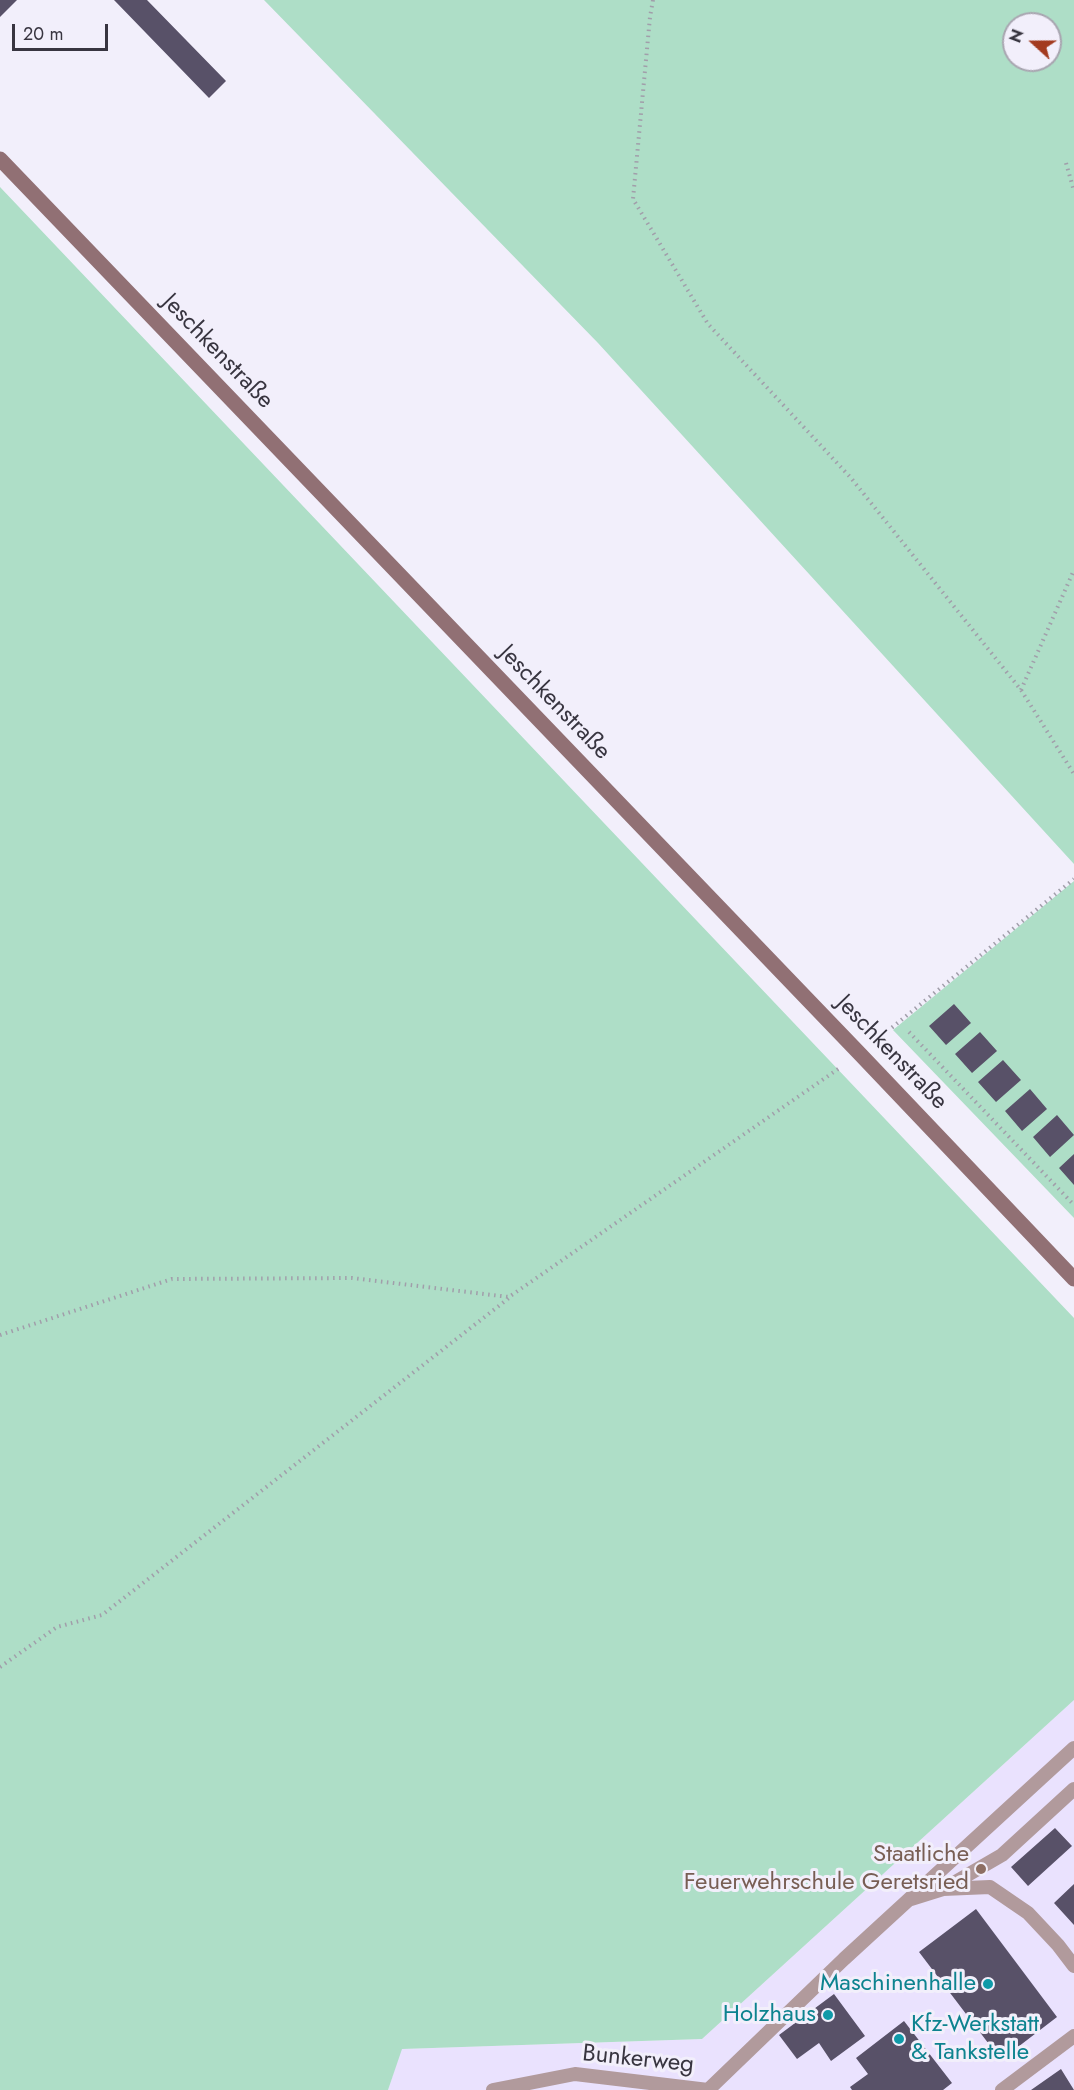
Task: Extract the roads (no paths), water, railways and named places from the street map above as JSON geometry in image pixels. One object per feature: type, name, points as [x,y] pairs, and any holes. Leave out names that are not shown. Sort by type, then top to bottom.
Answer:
[{"type":"street","name":"Jeschkenstraße","points":[[0,159],[1074,1279]]},
{"type":"lane","points":[[708,2090],[906,1901],[1074,1748]]},
{"type":"lane","points":[[906,1901],[943,1889],[1002,1855],[1074,1789]]},
{"type":"lane","points":[[943,1889],[990,1887],[1028,1913],[1074,1966]]},
{"type":"lane","points":[[1002,2090],[1074,2036]]},
{"type":"lane","name":"Bunkerweg","points":[[493,2090],[574,2074],[708,2090]]},
{"type":"place","name":"Staatliche Feuerwehrschule Geretsried","points":[[981,1869]]},
{"type":"place","name":"Maschinenhalle","points":[[988,1984]]},
{"type":"place","name":"Holzhaus","points":[[828,2015]]},
{"type":"place","name":"Kfz-Werkstatt & Tankstelle","points":[[899,2039]]}]
